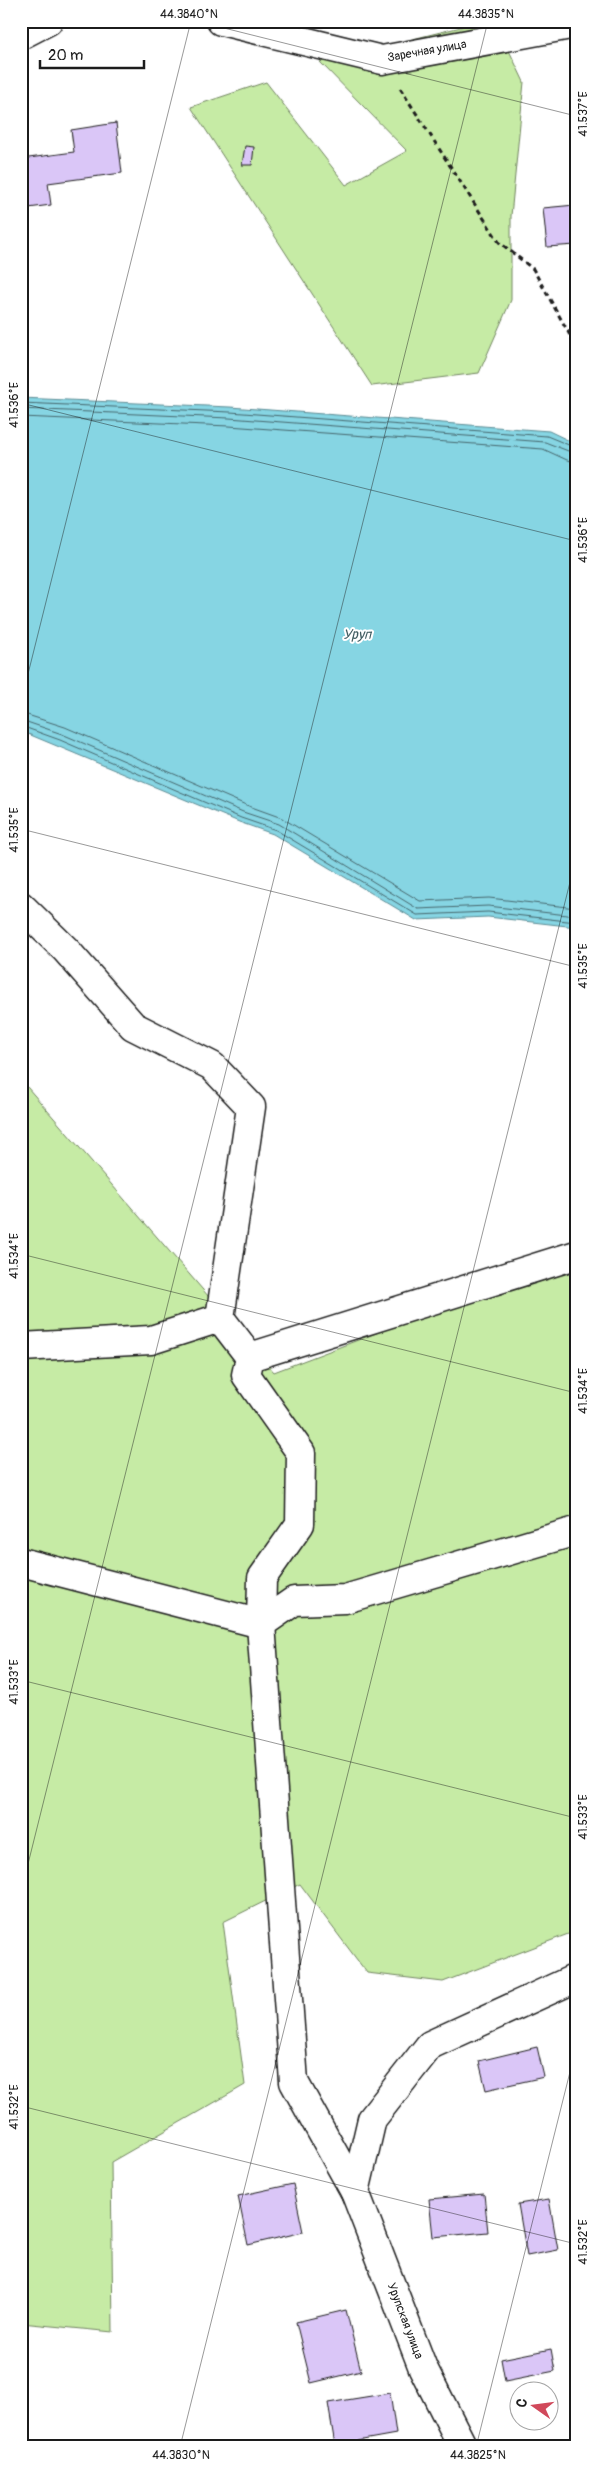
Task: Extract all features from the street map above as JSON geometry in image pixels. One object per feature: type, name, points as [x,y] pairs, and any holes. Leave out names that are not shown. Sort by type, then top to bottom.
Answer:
[{"type":"street","points":[[21,35],[48,21]]},
{"type":"street","name":"Заречная улица","points":[[221,21],[382,60],[576,24]]},
{"type":"street","points":[[21,906],[66,950],[133,1026],[212,1066],[251,1107],[220,1318],[250,1357],[576,1255]]},
{"type":"street","points":[[21,1348],[151,1340],[220,1318]]},
{"type":"street","name":"Урупская улица","points":[[250,1357],[246,1375],[301,1453],[300,1524],[262,1578],[261,1624],[294,2082],[355,2192],[423,2368],[463,2447]]},
{"type":"street","points":[[21,1562],[261,1624],[294,1601],[345,1598],[576,1531]]},
{"type":"street","points":[[355,2192],[372,2119],[430,2045],[576,1978]]},
{"type":"path","points":[[382,60],[499,242],[534,269],[576,346]]},
{"type":"green space","points":[[485,21],[495,21],[524,82],[511,216],[511,300],[479,373],[372,386],[191,107],[266,82],[346,185],[407,151],[320,62]]},
{"type":"green space","points":[[21,1080],[274,1372],[576,1257],[576,1931],[443,1982],[367,1973],[300,1884],[223,1922],[245,2085],[111,2162],[113,2332],[21,2323]]},
{"type":"water","name":"Уруп","points":[[21,398],[230,407],[549,431],[576,444],[576,927],[488,917],[416,920],[273,834],[239,822],[21,731]]},
{"type":"building","points":[[116,123],[122,173],[48,183],[51,205],[21,209],[21,159],[74,152],[71,130]]},
{"type":"building","points":[[245,146],[254,147],[252,165],[242,165]]},
{"type":"building","points":[[575,205],[576,245],[547,247],[543,208]]},
{"type":"building","points":[[537,2047],[544,2077],[486,2090],[479,2061]]},
{"type":"building","points":[[293,2184],[303,2232],[248,2245],[238,2196]]},
{"type":"building","points":[[484,2194],[488,2232],[433,2237],[429,2199]]},
{"type":"building","points":[[549,2199],[558,2250],[527,2256],[518,2204]]},
{"type":"building","points":[[346,2310],[361,2371],[311,2383],[296,2322]]},
{"type":"building","points":[[551,2349],[555,2371],[505,2381],[501,2359]]},
{"type":"building","points":[[390,2393],[396,2434],[335,2445],[328,2403]]}]
